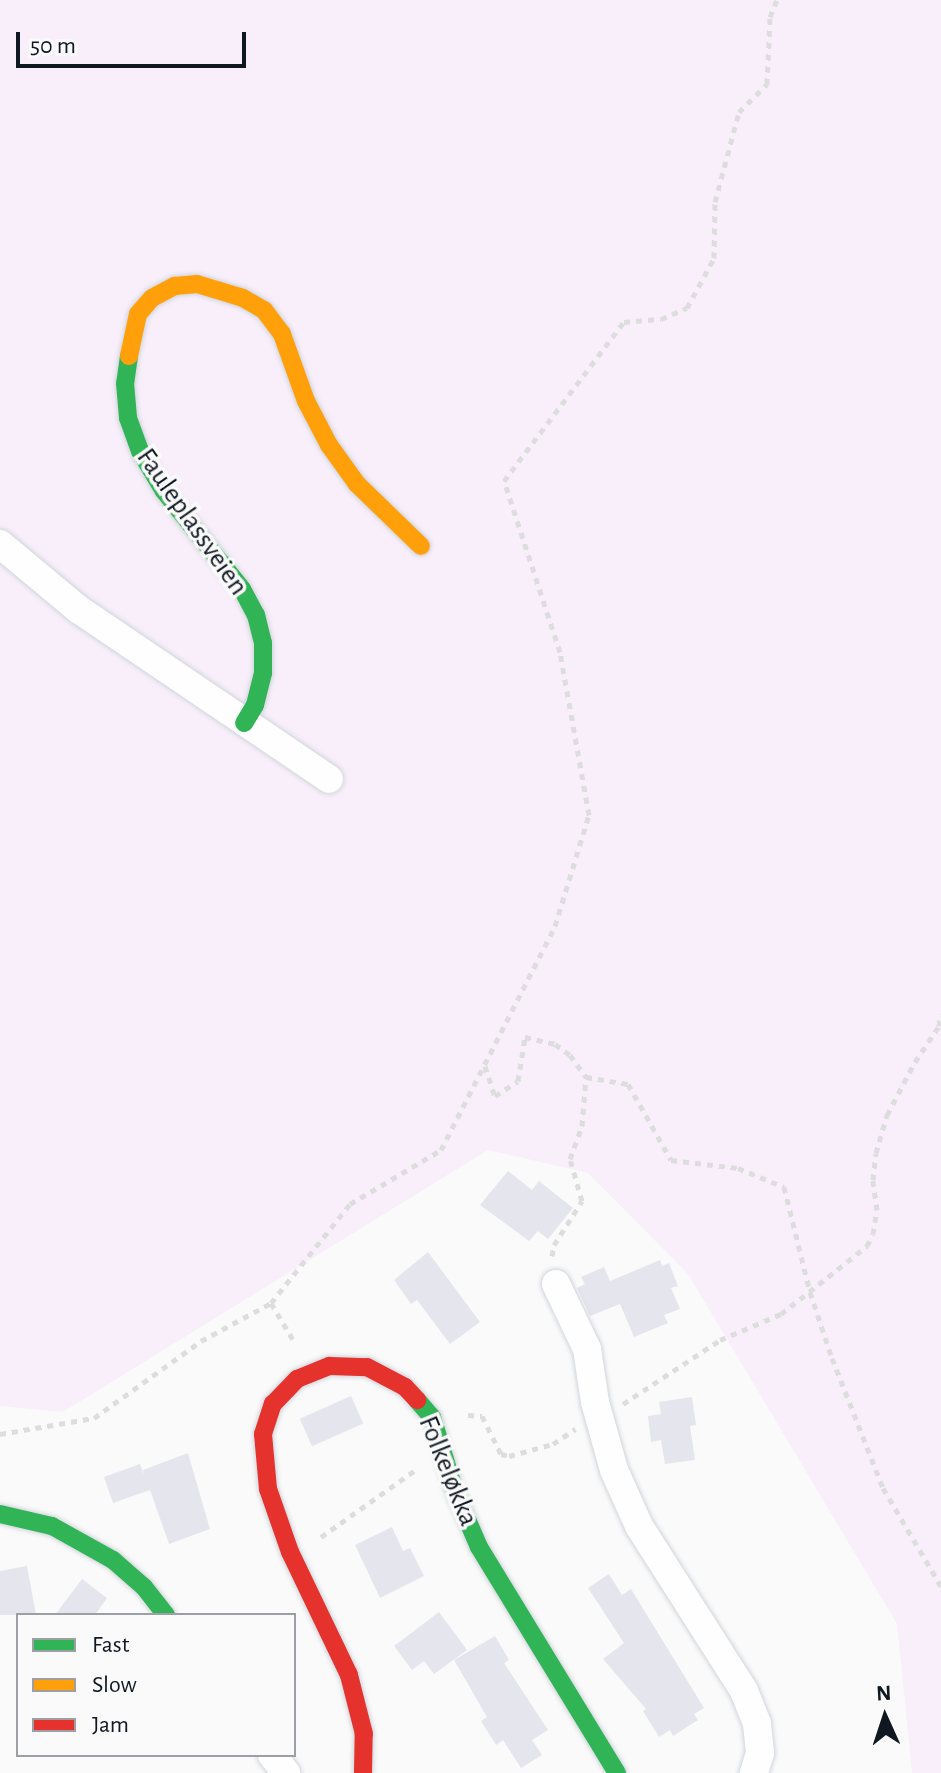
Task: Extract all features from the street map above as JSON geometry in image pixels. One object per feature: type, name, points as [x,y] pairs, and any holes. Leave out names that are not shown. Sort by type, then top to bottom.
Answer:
[{"type":"street","name":"Fauleplassveien","points":[[244,723],[255,705],[263,673],[263,643],[256,615],[242,589],[164,491],[140,451],[128,418],[125,383],[133,330],[138,314],[152,298],[175,286],[197,284],[243,298],[264,310],[282,334],[306,401],[329,445],[364,492],[421,546]]},
{"type":"street","points":[[0,544],[78,609],[329,779]]},
{"type":"street","points":[[556,1284],[587,1349],[599,1414],[614,1470],[639,1526],[744,1691],[757,1724],[760,1753],[754,1773]]},
{"type":"street","name":"Folkeløkka","points":[[363,1773],[364,1734],[349,1675],[297,1565],[268,1489],[263,1434],[273,1404],[297,1379],[330,1366],[367,1367],[405,1387],[432,1417],[454,1489],[479,1547],[617,1773]]},
{"type":"street","points":[[0,1514],[52,1526],[113,1560],[144,1587],[164,1613]]},
{"type":"street","points":[[274,1757],[286,1773]]},
{"type":"path","points":[[0,1434],[94,1418],[201,1341],[271,1303],[350,1204],[441,1150],[555,926],[589,815],[560,652],[504,481],[624,322],[661,319],[687,308],[714,258],[715,202],[739,112],[767,84],[770,17],[777,0]]},
{"type":"path","points":[[297,1565],[325,1533],[452,1446],[454,1432],[470,1413],[482,1416],[501,1454],[509,1456],[553,1444],[720,1340],[781,1314],[867,1246],[873,1234],[876,1153],[887,1115],[915,1062],[939,1026],[941,1014]]},
{"type":"path","points":[[484,1065],[495,1096],[518,1081],[525,1037],[555,1044],[570,1055],[586,1077],[582,1126],[570,1159],[582,1201],[554,1245],[552,1260],[556,1284]]},
{"type":"path","points":[[586,1077],[628,1084],[671,1160],[738,1168],[784,1187],[810,1292],[883,1488],[941,1586]]},
{"type":"path","points":[[271,1303],[313,1373]]},
{"type":"shaded area","points":[[0,0],[941,0],[941,1773],[912,1773],[897,1624],[688,1274],[588,1173],[488,1150],[63,1412],[0,1406]]},
{"type":"building","points":[[508,1171],[532,1190],[539,1181],[573,1208],[548,1239],[538,1231],[529,1241],[480,1205]]},
{"type":"building","points":[[428,1252],[480,1322],[450,1344],[417,1300],[411,1304],[394,1280]]},
{"type":"building","points":[[660,1260],[662,1266],[669,1263],[678,1286],[671,1288],[680,1309],[664,1315],[668,1323],[634,1337],[620,1304],[590,1316],[577,1288],[585,1284],[581,1277],[604,1267],[610,1281]]},
{"type":"building","points":[[351,1396],[363,1423],[312,1446],[300,1419]]},
{"type":"building","points":[[692,1397],[696,1425],[690,1426],[695,1460],[665,1464],[661,1440],[651,1442],[648,1416],[661,1414],[659,1402]]},
{"type":"building","points":[[188,1453],[210,1529],[169,1544],[150,1490],[113,1503],[104,1477],[140,1464],[144,1475],[143,1470]]},
{"type":"building","points":[[392,1527],[403,1551],[410,1548],[424,1576],[380,1598],[355,1545]]},
{"type":"building","points":[[27,1566],[36,1613],[0,1615],[0,1571]]},
{"type":"building","points":[[609,1574],[622,1595],[631,1589],[704,1708],[694,1714],[698,1720],[673,1736],[670,1730],[659,1737],[643,1711],[646,1709],[603,1659],[624,1643],[588,1588]]},
{"type":"building","points":[[82,1579],[107,1598],[96,1613],[56,1613]]},
{"type":"building","points":[[439,1612],[467,1650],[434,1674],[424,1661],[412,1670],[394,1646]]},
{"type":"building","points":[[495,1636],[509,1660],[504,1663],[548,1730],[532,1740],[542,1755],[521,1768],[503,1740],[496,1745],[481,1721],[487,1717],[454,1660]]},
{"type":"traffic: fast","points":[[129,356],[125,383],[128,418],[140,451],[164,491],[242,589],[256,615],[263,643],[263,673],[255,705],[244,723]]},
{"type":"traffic: fast","points":[[417,1400],[432,1417],[454,1489],[479,1547],[617,1773]]},
{"type":"traffic: fast","points":[[0,1514],[52,1526],[113,1560],[144,1587],[164,1613]]},
{"type":"traffic: slow","points":[[129,356],[138,314],[152,298],[175,286],[197,284],[243,298],[264,310],[282,334],[306,401],[329,445],[357,484],[421,546]]},
{"type":"traffic: jam","points":[[363,1773],[364,1734],[349,1675],[290,1552],[268,1489],[263,1434],[273,1404],[297,1379],[330,1366],[367,1367],[405,1387],[417,1400]]}]
